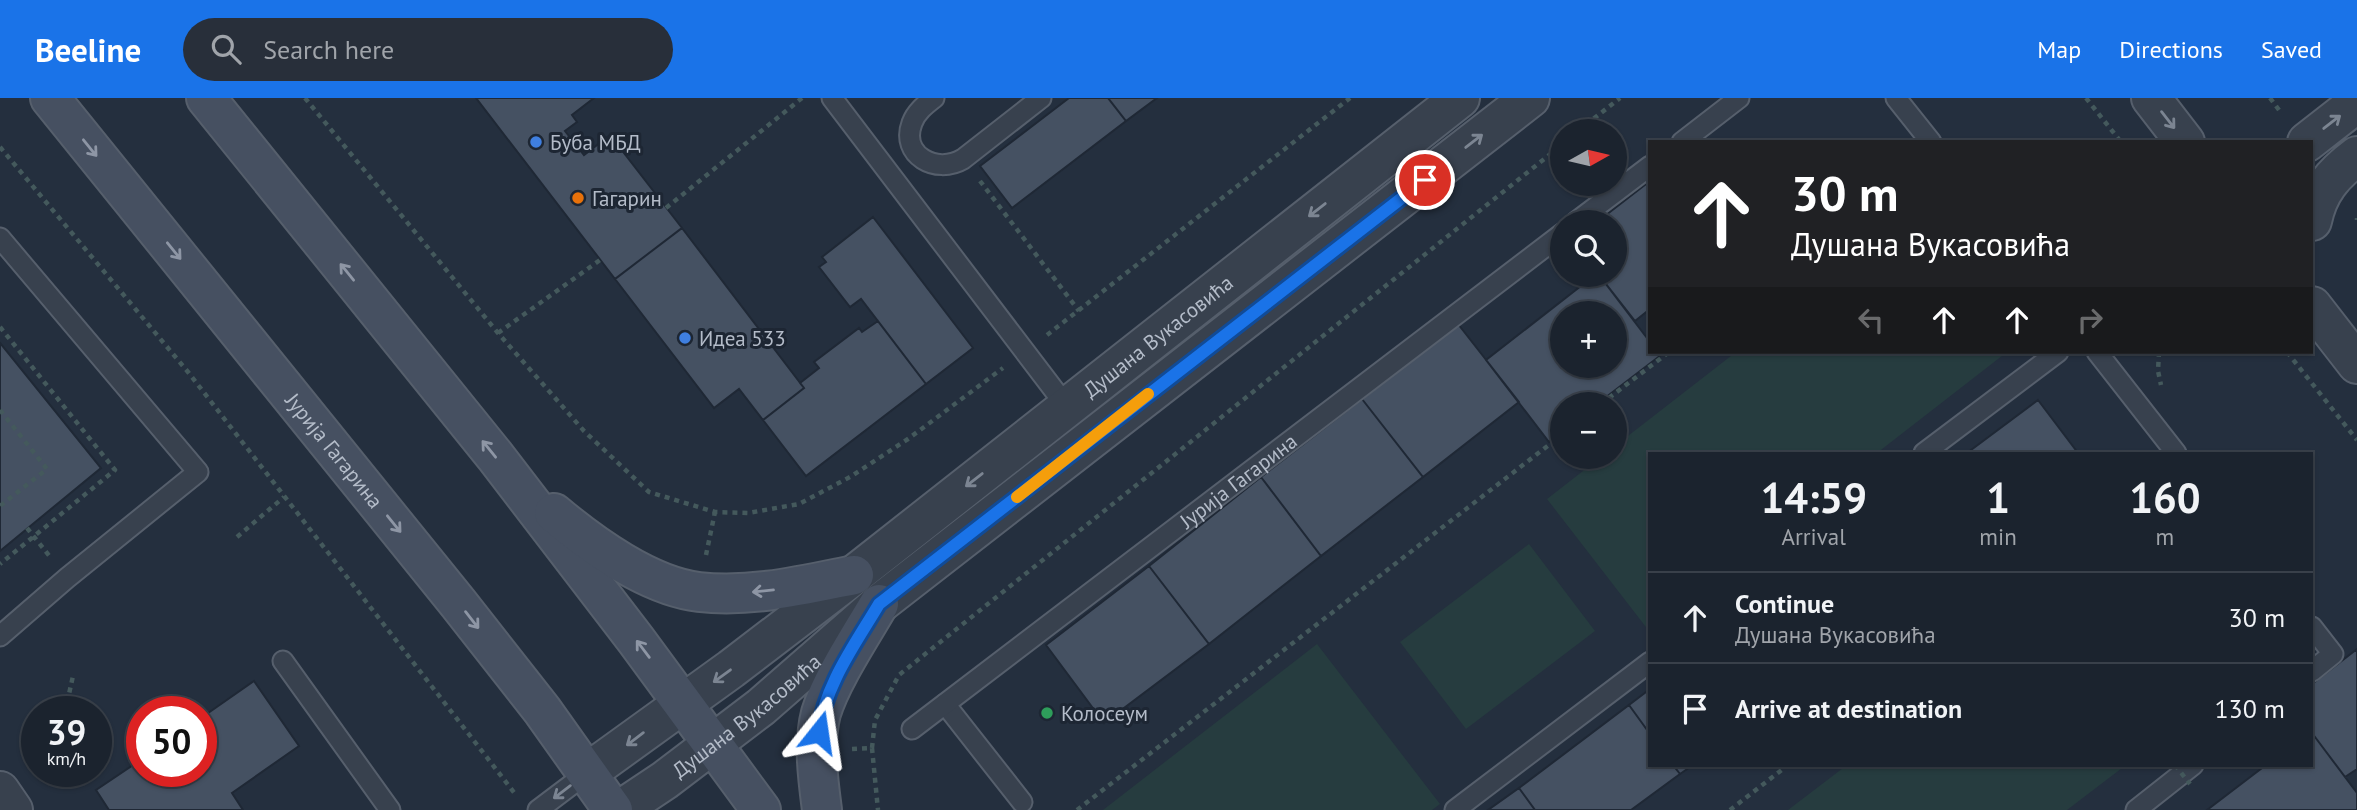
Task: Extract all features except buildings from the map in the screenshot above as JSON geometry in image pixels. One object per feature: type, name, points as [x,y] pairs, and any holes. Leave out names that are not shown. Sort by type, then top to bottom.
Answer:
[{"type":"main road","name":"Јурија Гагарина","points":[[50,98],[458,603],[542,710],[613,810]]},
{"type":"main road","points":[[206,98],[513,480],[761,810]]},
{"type":"main road","points":[[513,480],[567,524],[637,570],[669,584],[699,592],[759,592],[854,575]]},
{"type":"main road","points":[[822,810],[817,749],[821,714],[839,674],[879,604]]},
{"type":"street","name":"Душана Вукасовића","points":[[587,773],[854,575],[1460,98]]},
{"type":"street","name":"Душана Вукасовића","points":[[620,810],[761,708],[879,604],[1530,98]]},
{"type":"street","points":[[2151,98],[2183,140]]},
{"type":"street","points":[[2310,140],[2357,103]]},
{"type":"street","points":[[2313,217],[2325,185],[2357,156]]},
{"type":"street","points":[[2313,303],[2357,364]]},
{"type":"street","points":[[0,791],[13,810]]},
{"type":"lane","points":[[832,98],[1067,407]]},
{"type":"lane","points":[[934,98],[918,112],[910,130],[914,150],[929,163],[939,166],[949,166],[961,161],[1041,98]]},
{"type":"lane","points":[[1685,140],[1739,98]]},
{"type":"lane","points":[[1896,98],[1929,140]]},
{"type":"lane","points":[[1592,210],[1648,168]]},
{"type":"lane","points":[[0,238],[198,472],[0,636]]},
{"type":"lane","name":"Јурија Гагарина","points":[[912,729],[1550,243]]},
{"type":"lane","points":[[1925,452],[2055,354]]},
{"type":"lane","points":[[2099,354],[2175,452]]},
{"type":"lane","points":[[2313,628],[2333,654],[2313,670]]},
{"type":"lane","points":[[283,661],[390,810]]},
{"type":"lane","points":[[1455,810],[1648,664]]},
{"type":"lane","points":[[946,704],[1022,802]]},
{"type":"lane","points":[[538,810],[587,773]]},
{"type":"lane","points":[[2136,810],[2191,774]]},
{"type":"path","points":[[305,98],[498,333],[584,431],[649,492],[715,512],[748,513],[799,504],[850,477],[908,439],[1079,311],[1350,98]]},
{"type":"path","points":[[666,208],[802,98]]},
{"type":"path","points":[[1593,119],[1620,98]]},
{"type":"path","points":[[2086,98],[2119,140]]},
{"type":"path","points":[[0,147],[188,372],[520,800]]},
{"type":"path","points":[[878,810],[873,748],[875,720],[900,675],[1550,154]]},
{"type":"path","points":[[961,161],[1079,311]]},
{"type":"path","points":[[498,333],[600,260]]},
{"type":"path","points":[[0,327],[115,470],[0,564]]},
{"type":"path","points":[[1617,392],[1666,354]]},
{"type":"path","points":[[2289,354],[2357,440]]},
{"type":"path","points":[[0,410],[47,469],[0,506]]},
{"type":"path","points":[[1077,810],[1550,444]]},
{"type":"path","points":[[237,537],[284,497]]},
{"type":"path","points":[[699,592],[715,512]]},
{"type":"path","points":[[27,528],[67,578]]},
{"type":"path","points":[[69,696],[73,676]]},
{"type":"path","points":[[817,749],[873,748]]},
{"type":"path","points":[[1730,810],[1785,767]]},
{"type":"green space","points":[[1733,354],[2004,354],[1878,452],[1648,452],[1648,630],[1547,499],[1586,469],[1627,469],[1627,437]]},
{"type":"green space","points":[[1529,544],[1595,631],[1466,729],[1400,642]]},
{"type":"green space","points":[[1317,644],[1440,804],[1432,810],[1103,810]]},
{"type":"green space","points":[[1844,767],[2123,767],[2067,810],[1788,810]]},
{"type":"slow traffic","points":[[1017,497],[1148,394]]},
{"type":"place","name":"Буба МБД","points":[[536,142]]},
{"type":"place","name":"Гагарин","points":[[578,198]]},
{"type":"place","name":"Идеа 533","points":[[685,338]]},
{"type":"place","name":"Колосеум","points":[[1047,713]]},
{"type":"route","points":[[819,732],[821,714],[839,674],[879,604],[1425,180]]}]
